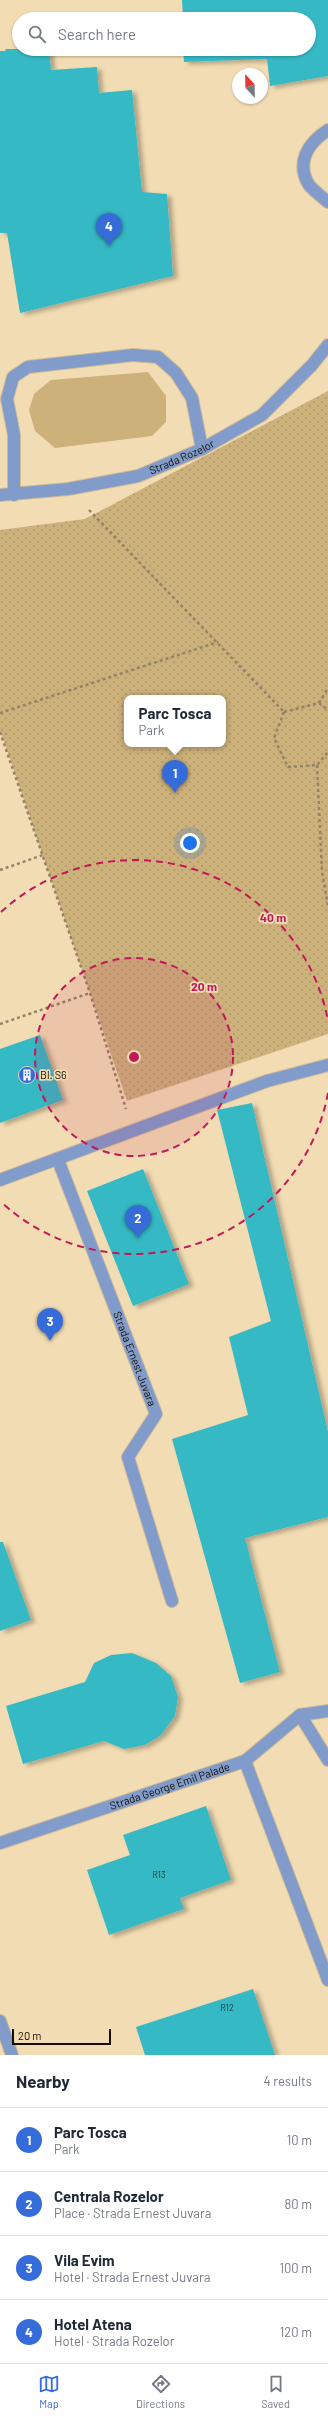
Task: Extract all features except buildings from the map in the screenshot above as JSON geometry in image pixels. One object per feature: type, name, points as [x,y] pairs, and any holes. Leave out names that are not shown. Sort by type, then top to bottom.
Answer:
[{"type":"street","points":[[328,130],[307,148],[304,166],[309,185],[328,202]]},
{"type":"street","name":"Strada Rozelor","points":[[0,495],[14,495],[68,489],[138,476],[202,449],[262,415],[312,365],[328,345]]},
{"type":"street","points":[[14,495],[14,435],[7,399],[13,377],[28,367],[133,355],[158,357],[176,373],[192,398],[202,449]]},
{"type":"street","points":[[0,1180],[58,1160],[132,1130],[268,1080],[328,1065]]},
{"type":"street","name":"Strada Ernest Juvara","points":[[58,1160],[156,1414],[128,1457],[172,1601]]},
{"type":"street","points":[[328,1711],[300,1715],[328,1760]]},
{"type":"street","name":"Strada George Emil Palade","points":[[0,1843],[245,1760],[300,1715]]},
{"type":"street","points":[[245,1760],[328,1980]]},
{"type":"street","points":[[0,2021],[12,2055]]},
{"type":"path","points":[[68,489],[218,642],[284,712]]},
{"type":"path","points":[[0,713],[218,642]]},
{"type":"path","points":[[284,712],[319,703],[328,688]]},
{"type":"path","points":[[319,703],[328,710]]},
{"type":"path","points":[[284,712],[274,738],[288,767],[317,765]]},
{"type":"path","points":[[0,732],[90,993],[132,1130]]},
{"type":"path","points":[[328,752],[317,765],[322,872],[328,906]]},
{"type":"path","points":[[0,870],[43,855]]},
{"type":"path","points":[[0,1024],[90,993]]},
{"type":"shaded area","points":[[148,372],[166,396],[166,422],[152,436],[55,448],[35,431],[29,410],[34,394],[51,380]]},
{"type":"shaded area","points":[[328,391],[328,1034],[127,1101],[0,730],[0,530],[85,519]]},
{"type":"place","name":"Hotel Atena","points":[[109,246]]},
{"type":"place","name":"Parc Tosca","points":[[175,793]]},
{"type":"place","name":"Bl. S6","points":[[27,1075]]},
{"type":"place","name":"Centrala Rozelor","points":[[138,1238]]},
{"type":"place","name":"Vila Evim","points":[[50,1341]]}]
